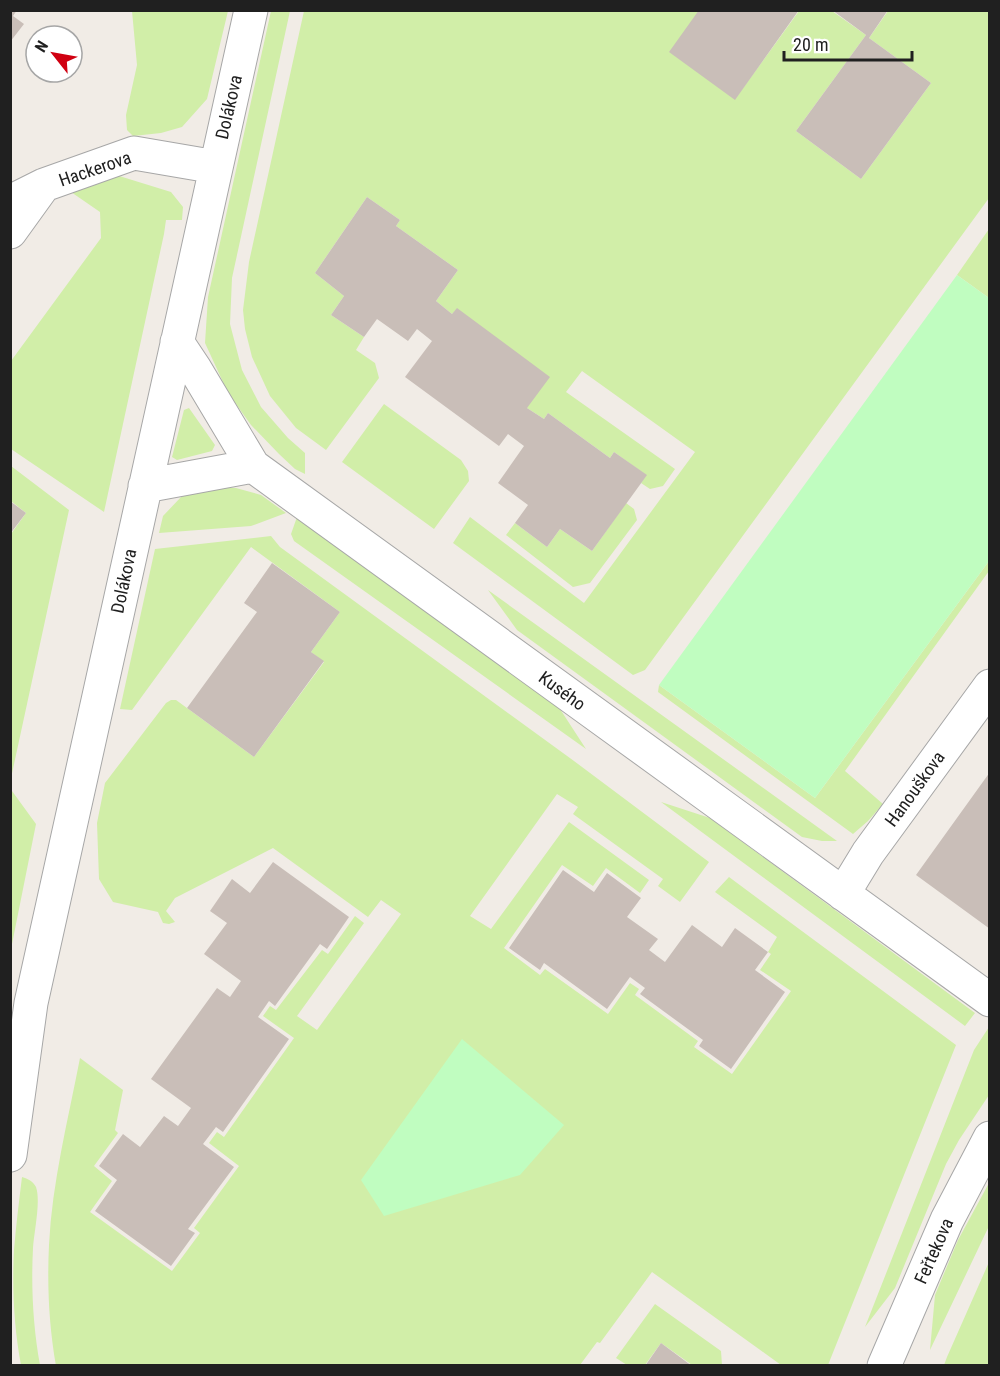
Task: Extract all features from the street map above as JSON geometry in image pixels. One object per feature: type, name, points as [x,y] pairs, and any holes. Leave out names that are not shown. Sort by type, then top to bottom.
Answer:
[{"type":"street","name":"Dolákova","points":[[10,1155],[31,1003],[251,10]]},
{"type":"street","name":"Hackerova","points":[[10,202],[48,184],[134,153],[216,167]]},
{"type":"street","name":"Hackerova","points":[[10,232],[48,184]]},
{"type":"street","name":"Kusého","points":[[177,342],[253,466],[990,1000]]},
{"type":"street","points":[[145,486],[253,466]]},
{"type":"street","name":"Hanouškova","points":[[843,894],[868,853],[990,686]]},
{"type":"street","name":"Feřtekova","points":[[884,1365],[947,1220],[990,1138]]},
{"type":"green space","points":[[132,11],[228,11],[207,99],[182,127],[161,133],[133,136],[127,130],[126,115],[137,65]]},
{"type":"green space","points":[[271,11],[290,11],[232,278],[230,324],[242,370],[261,407],[288,438],[305,453],[305,474],[295,469],[251,425],[228,393],[205,343],[208,297]]},
{"type":"green space","points":[[304,11],[699,11],[735,99],[799,11],[832,11],[866,35],[796,131],[861,179],[931,83],[869,38],[888,11],[989,11],[989,198],[645,670],[633,675],[453,543],[470,517],[584,603],[695,452],[582,371],[566,392],[675,469],[663,486],[650,489],[641,483],[646,475],[614,452],[610,458],[548,413],[544,419],[527,408],[457,309],[452,314],[436,301],[458,270],[396,226],[400,220],[367,197],[315,273],[344,296],[331,315],[364,337],[356,350],[375,363],[379,378],[326,450],[296,428],[270,396],[252,357],[243,310],[249,262]]},
{"type":"green space","points":[[116,175],[171,192],[183,207],[182,220],[166,220],[104,512],[11,449],[11,361],[101,238],[100,212],[71,192]]},
{"type":"green space","points":[[989,229],[989,298],[957,275]]},
{"type":"green space","points":[[957,275],[989,298],[989,561],[815,798],[659,685]]},
{"type":"green space","points":[[384,404],[461,460],[468,471],[469,481],[434,529],[342,462]]},
{"type":"green space","points":[[189,408],[215,445],[212,451],[177,460],[172,457],[184,410]]},
{"type":"green space","points":[[11,466],[69,510],[11,778],[11,534],[26,513],[11,501]]},
{"type":"green space","points":[[209,486],[236,488],[261,495],[286,513],[251,526],[159,533],[163,516],[182,496]]},
{"type":"green space","points":[[626,503],[634,509],[637,520],[590,583],[573,587],[506,535],[515,523],[547,547],[560,529],[592,551]]},
{"type":"green space","points":[[297,517],[560,709],[586,749],[294,541],[291,534]]},
{"type":"green space","points":[[271,536],[280,547],[709,862],[680,902],[658,886],[663,879],[573,814],[578,807],[557,794],[470,916],[491,929],[569,822],[649,880],[640,893],[606,868],[593,886],[562,865],[504,948],[540,975],[545,969],[608,1014],[630,983],[639,989],[635,995],[698,1041],[694,1047],[732,1074],[791,991],[760,970],[771,954],[768,952],[777,937],[715,892],[729,877],[956,1045],[828,1365],[781,1365],[652,1272],[600,1343],[597,1342],[580,1365],[56,1366],[48,1291],[48,1260],[53,1198],[80,1058],[123,1090],[115,1130],[118,1133],[94,1166],[112,1181],[90,1212],[172,1271],[200,1233],[194,1228],[239,1166],[209,1143],[217,1132],[224,1137],[294,1038],[263,1016],[270,1006],[276,1010],[322,950],[328,954],[355,916],[364,923],[297,1016],[317,1030],[401,914],[381,900],[368,917],[273,848],[175,898],[166,911],[175,922],[169,924],[163,923],[158,912],[113,902],[99,879],[97,823],[105,783],[166,703],[176,700],[254,757],[324,662],[311,652],[340,612],[251,547],[132,710],[120,709],[155,549]]},
{"type":"green space","points":[[989,561],[989,571],[845,771],[883,804],[853,834],[658,692],[659,685],[815,798]]},
{"type":"green space","points":[[488,590],[837,841],[802,837],[517,630]]},
{"type":"green space","points":[[10,784],[12,791],[36,824],[11,949]]},
{"type":"green space","points":[[661,802],[710,818],[975,1013],[965,1026]]},
{"type":"green space","points":[[989,1027],[989,1095],[946,1164],[895,1288],[865,1327],[974,1050]]},
{"type":"green space","points":[[462,1039],[564,1125],[520,1175],[384,1216],[361,1180]]},
{"type":"green space","points":[[22,1177],[33,1183],[37,1193],[32,1292],[40,1365],[21,1365],[15,1322],[14,1250]]},
{"type":"green space","points":[[989,1183],[989,1226],[930,1350],[935,1295],[958,1240]]},
{"type":"green space","points":[[989,1262],[989,1365],[944,1365],[947,1357]]},
{"type":"green space","points":[[655,1304],[721,1351],[722,1365],[692,1365],[661,1343],[645,1365],[627,1365],[616,1358]]},
{"type":"building","points":[[10,10],[17,10],[13,16],[24,24],[10,42]]},
{"type":"building","points":[[699,10],[799,10],[735,100],[669,52]]},
{"type":"building","points":[[832,10],[888,10],[869,38],[931,83],[861,179],[796,131],[866,35]]},
{"type":"building","points":[[367,197],[400,220],[396,226],[458,270],[436,301],[452,314],[457,308],[550,377],[527,408],[544,419],[548,413],[610,458],[614,452],[647,475],[592,551],[560,529],[547,547],[515,523],[528,505],[498,483],[524,446],[508,434],[499,446],[405,377],[432,341],[417,329],[408,341],[377,319],[364,337],[331,315],[344,296],[315,273]]},
{"type":"building","points":[[10,501],[26,513],[10,534]]},
{"type":"building","points":[[272,563],[340,612],[311,652],[324,661],[254,757],[187,708],[257,612],[244,603]]},
{"type":"building","points":[[990,772],[990,929],[916,875]]},
{"type":"building","points":[[273,862],[349,917],[327,949],[320,944],[275,1006],[269,1001],[258,1017],[289,1039],[223,1132],[216,1127],[203,1144],[234,1167],[188,1229],[195,1233],[171,1266],[95,1211],[117,1180],[99,1166],[123,1134],[140,1147],[164,1116],[178,1126],[191,1108],[151,1079],[217,988],[230,997],[241,981],[204,954],[227,923],[210,911],[232,879],[250,893]]},
{"type":"building","points":[[563,870],[594,892],[607,873],[641,898],[627,917],[658,939],[649,950],[665,962],[692,925],[722,947],[735,928],[768,952],[755,970],[785,992],[731,1069],[699,1046],[703,1040],[640,994],[645,988],[630,977],[607,1009],[544,963],[540,970],[509,948]]},
{"type":"building","points":[[661,1343],[692,1366],[645,1366]]}]
